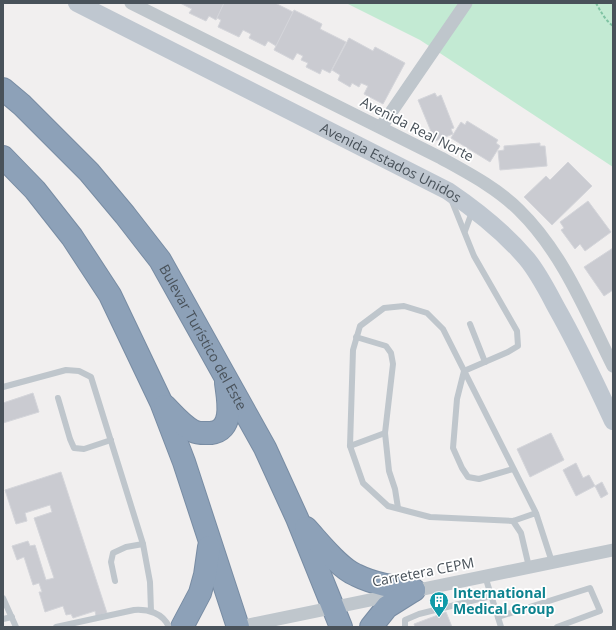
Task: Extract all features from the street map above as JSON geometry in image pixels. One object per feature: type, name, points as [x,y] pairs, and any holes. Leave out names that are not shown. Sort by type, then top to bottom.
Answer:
[{"type":"highway","name":"Bulevar Turístico del Este","points":[[3,89],[22,105],[89,172],[160,260],[265,448],[297,518],[337,617]]},
{"type":"highway","points":[[3,156],[35,190],[72,237],[110,295],[161,402],[184,462],[238,627]]},
{"type":"highway","points":[[161,402],[192,430],[202,433],[214,433],[221,430],[226,423],[228,415],[229,406],[225,375]]},
{"type":"highway","points":[[297,518],[334,559],[355,575],[384,585],[414,590]]},
{"type":"highway","points":[[182,627],[200,593],[205,575],[209,542]]},
{"type":"highway","points":[[371,627],[387,607],[414,590]]},
{"type":"street","name":"Avenida Estados Unidos","points":[[77,3],[448,190],[474,208],[510,241],[539,275],[571,334],[613,421]]},
{"type":"street","name":"Avenida Real Norte","points":[[131,3],[468,172],[493,189],[519,209],[540,231],[557,256],[613,366]]},
{"type":"street","points":[[381,128],[466,3]]},
{"type":"street","name":"Carretera CEPM","points":[[238,627],[337,617],[414,590],[613,550]]},
{"type":"lane","points":[[448,190],[474,256],[517,331],[518,346],[508,352],[464,371]]},
{"type":"lane","points":[[465,231],[474,208]]},
{"type":"lane","points":[[536,513],[513,521],[430,517],[388,506],[363,483],[350,446],[353,350],[360,326],[384,308],[404,306],[427,313],[443,329],[536,513],[552,562]]},
{"type":"lane","points":[[470,324],[485,362]]},
{"type":"lane","points":[[356,337],[386,346],[391,354],[393,364],[385,432],[389,471],[395,489],[398,508]]},
{"type":"lane","points":[[3,387],[66,370],[79,371],[91,377],[143,544],[150,582],[151,611]]},
{"type":"lane","points":[[464,371],[457,399],[453,448],[462,468],[468,477],[479,479],[513,469]]},
{"type":"lane","points":[[58,398],[74,448],[84,449],[111,440]]},
{"type":"lane","points":[[350,446],[385,432]]},
{"type":"lane","points":[[513,521],[521,533],[528,567]]},
{"type":"lane","points":[[115,581],[111,562],[113,554],[126,547],[143,544]]},
{"type":"lane","points":[[485,576],[501,627]]},
{"type":"lane","points":[[498,617],[590,588],[600,610],[557,627]]},
{"type":"lane","points":[[405,627],[405,620],[419,614],[491,596]]},
{"type":"lane","points":[[3,598],[16,627]]},
{"type":"lane","points":[[56,627],[134,610],[145,609],[151,611],[166,621],[169,627]]},
{"type":"lane","points":[[3,619],[12,617]]},
{"type":"path","points":[[596,3],[600,12],[613,26]]},
{"type":"green space","points":[[346,3],[612,3],[613,167],[420,40]]},
{"type":"building","points":[[180,3],[224,3],[216,20],[209,16],[206,21],[189,13],[192,9]]},
{"type":"building","points":[[224,3],[275,3],[293,12],[276,46],[268,41],[265,46],[249,38],[251,34],[243,30],[239,37],[218,27],[221,20],[217,18]]},
{"type":"building","points":[[294,10],[322,24],[320,29],[346,42],[330,73],[322,69],[320,74],[306,67],[308,63],[301,60],[303,56],[297,53],[293,60],[274,50]]},
{"type":"building","points":[[349,38],[373,51],[375,47],[405,63],[383,104],[364,94],[368,86],[361,83],[359,87],[352,83],[350,87],[338,80],[340,75],[332,70]]},
{"type":"building","points":[[435,93],[437,97],[441,95],[454,128],[451,129],[453,134],[435,141],[418,100]]},
{"type":"building","points":[[467,121],[498,140],[496,143],[500,146],[490,162],[451,138],[461,122],[465,125]]},
{"type":"building","points":[[540,143],[540,146],[545,146],[547,166],[500,170],[498,151],[504,150],[504,146]]},
{"type":"building","points":[[568,162],[592,186],[552,225],[524,197],[546,176],[550,180]]},
{"type":"building","points":[[588,201],[611,232],[585,251],[580,244],[575,249],[561,230],[564,228],[560,222]]},
{"type":"building","points":[[613,248],[613,290],[604,296],[584,267]]},
{"type":"building","points":[[33,393],[39,412],[3,423],[3,403]]},
{"type":"building","points":[[551,433],[564,460],[530,477],[517,449]]},
{"type":"building","points":[[576,463],[583,478],[589,475],[595,486],[576,496],[563,470]]},
{"type":"building","points":[[61,472],[107,613],[96,616],[95,611],[73,618],[71,614],[66,615],[63,606],[45,612],[39,592],[42,592],[39,583],[33,585],[24,557],[17,560],[12,546],[28,541],[30,546],[35,545],[46,580],[54,578],[34,518],[52,512],[50,505],[25,513],[27,521],[16,524],[5,490]]},
{"type":"building","points":[[602,482],[608,494],[601,498],[595,486]]},
{"type":"building","name":"International Medical Group","points":[[446,612],[452,627],[415,627],[414,624]]},
{"type":"place","name":"International Medical Group","points":[[439,618]]}]
